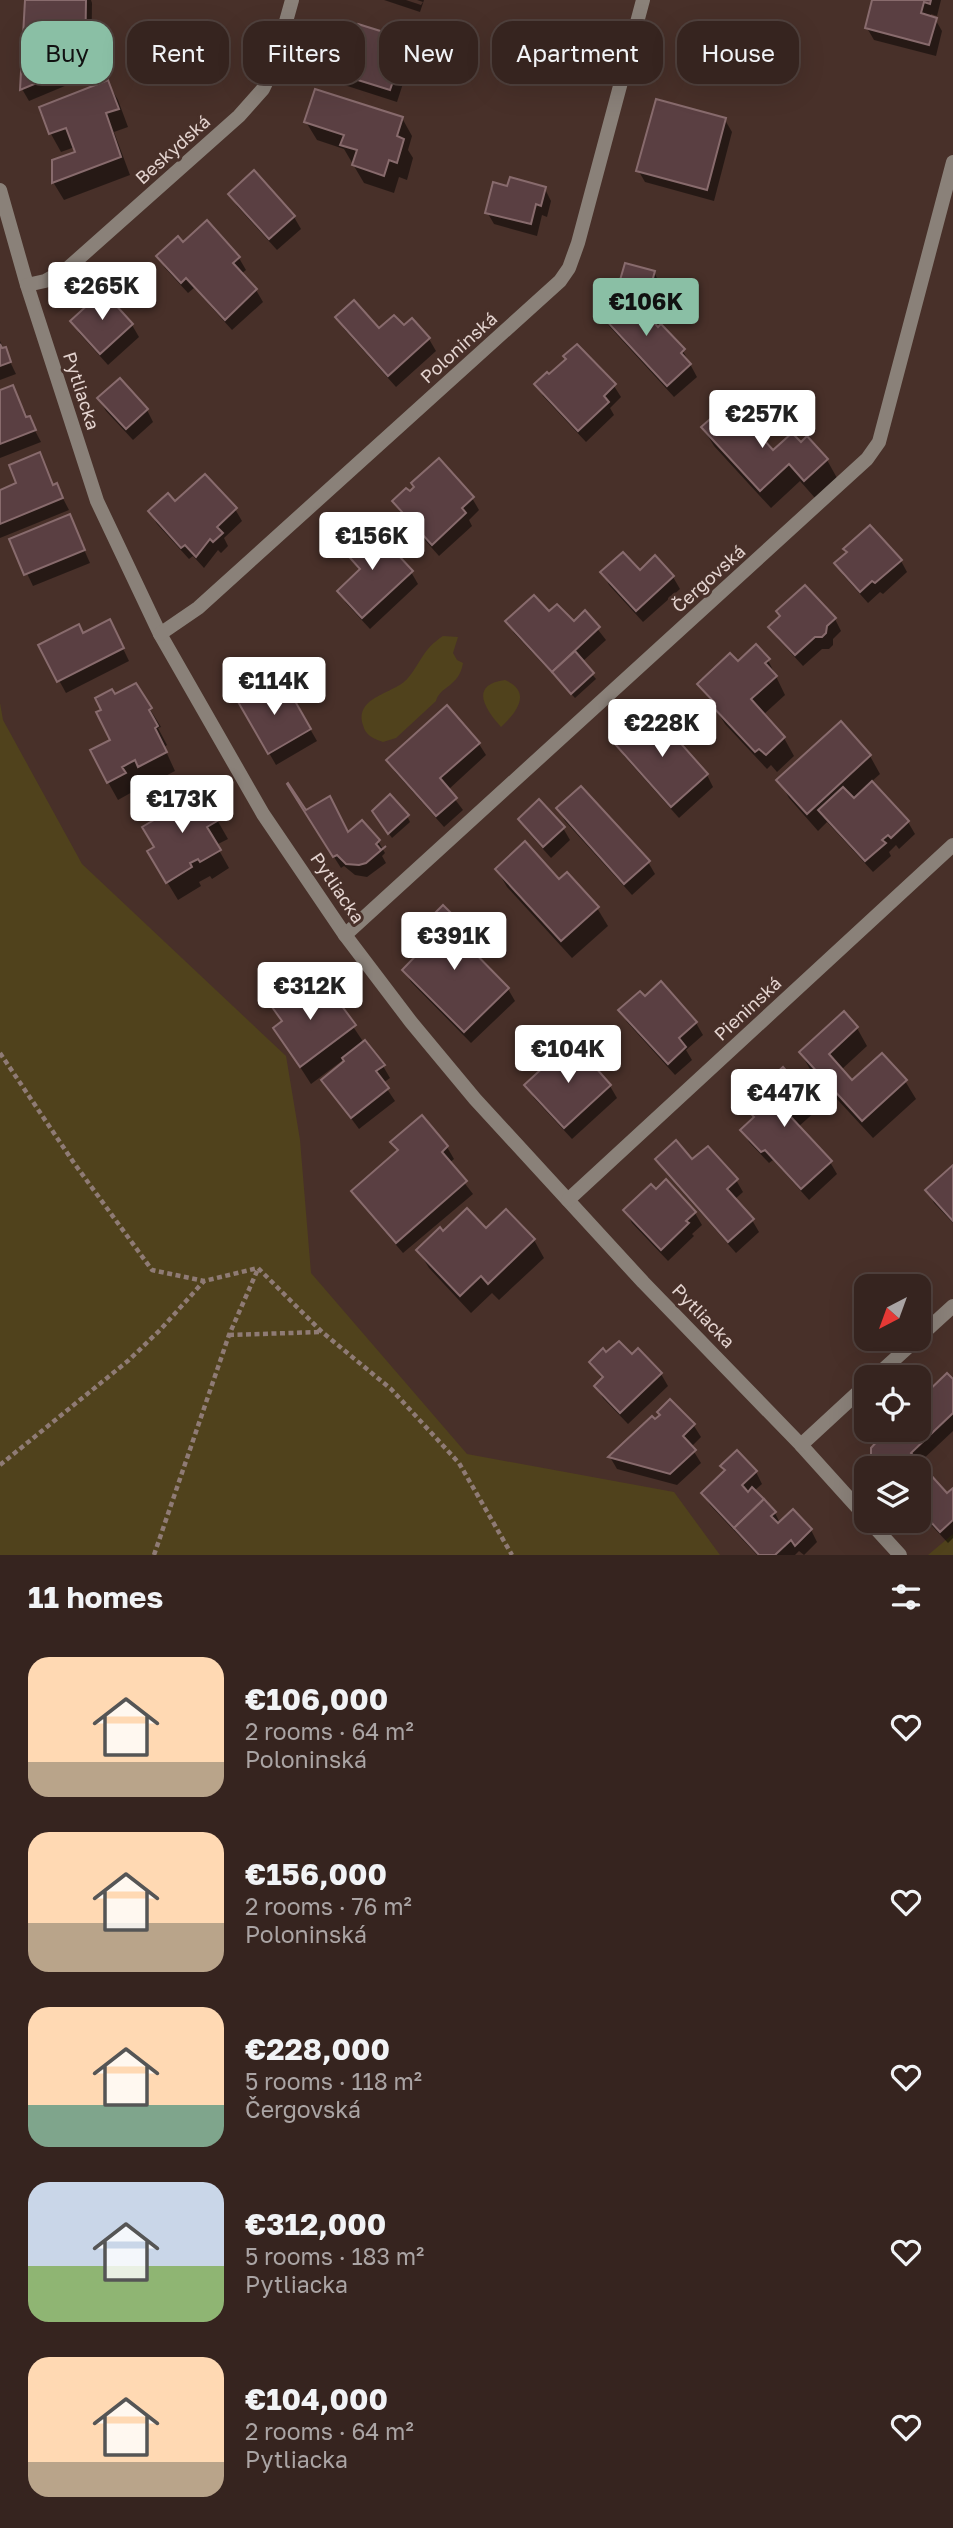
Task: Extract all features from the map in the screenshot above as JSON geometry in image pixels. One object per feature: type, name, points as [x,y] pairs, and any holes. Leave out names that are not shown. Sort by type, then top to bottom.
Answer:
[{"type":"street","name":"Beskydská","points":[[27,285],[46,281],[68,268],[239,116],[263,89],[273,68],[292,0]]},
{"type":"street","name":"Poloninská","points":[[160,634],[198,608],[560,281],[569,268],[578,243],[643,0]]},
{"type":"street","name":"Čergovská","points":[[345,935],[850,478],[867,459],[879,442],[953,162]]},
{"type":"street","name":"Pytliacka","points":[[0,190],[27,285],[97,501],[160,634],[263,814],[345,935],[411,1023],[475,1099],[643,1282],[854,1504]]},
{"type":"street","name":"Pieninská","points":[[568,1200],[953,845]]},
{"type":"street","points":[[931,1326],[953,1306]]},
{"type":"street","points":[[888,1365],[904,1351]]},
{"type":"street","points":[[801,1445],[854,1396]]},
{"type":"street","name":"Pytliacka","points":[[880,1533],[900,1555]]},
{"type":"path","points":[[0,1053],[74,1163],[152,1270],[204,1281],[258,1268]]},
{"type":"path","points":[[258,1268],[322,1332],[391,1389],[459,1463],[512,1555]]},
{"type":"path","points":[[154,1555],[229,1335],[258,1268]]},
{"type":"path","points":[[0,1465],[129,1360],[204,1281]]},
{"type":"path","points":[[229,1335],[322,1332]]},
{"type":"shaded area","points":[[443,636],[458,637],[453,653],[457,660],[463,663],[458,677],[396,738],[383,742],[370,736],[363,725],[364,708],[408,678],[426,651]]},
{"type":"shaded area","points":[[505,680],[518,690],[520,696],[516,709],[501,727],[486,706],[484,693],[487,687]]},
{"type":"shaded area","points":[[0,703],[3,720],[82,864],[286,1056],[300,1140],[311,1273],[467,1454],[674,1492],[720,1555],[0,1555]]},
{"type":"shaded area","points":[[953,1534],[953,1555],[928,1555]]},
{"type":"building","points":[[25,0],[86,0],[86,21],[24,21]]},
{"type":"building","points":[[872,0],[931,0],[930,4],[924,2],[921,13],[937,18],[929,45],[865,28]]},
{"type":"building","points":[[365,26],[379,31],[379,84],[392,84],[390,90],[365,82]]},
{"type":"building","points":[[21,72],[21,84],[34,84],[20,90]]},
{"type":"building","points":[[98,84],[110,84],[119,109],[106,113],[121,157],[52,183],[52,160],[75,152],[66,128],[49,134],[39,107]]},
{"type":"building","points":[[315,89],[403,117],[397,136],[404,139],[397,163],[389,160],[384,176],[352,165],[357,150],[340,145],[344,135],[304,122]]},
{"type":"building","points":[[656,99],[726,118],[707,190],[636,171]]},
{"type":"building","points":[[254,170],[295,216],[269,239],[228,194]]},
{"type":"building","points":[[510,177],[546,187],[541,206],[536,204],[531,224],[485,213],[493,182],[507,186]]},
{"type":"building","points":[[207,220],[240,257],[233,263],[257,289],[225,320],[186,278],[181,283],[156,256],[178,236],[183,242]]},
{"type":"building","points":[[625,263],[655,271],[652,282],[644,280],[641,293],[618,287]]},
{"type":"building","points":[[103,291],[133,324],[100,354],[70,321]]},
{"type":"building","points":[[615,293],[630,297],[658,327],[661,324],[685,349],[681,353],[691,364],[667,386],[600,314]]},
{"type":"building","points":[[354,300],[379,328],[394,315],[404,325],[412,318],[430,338],[388,376],[335,317]]},
{"type":"building","points":[[0,344],[2,348],[6,347],[11,362],[0,366]]},
{"type":"building","points":[[577,344],[616,384],[604,396],[609,402],[578,431],[534,384],[566,359],[563,356]]},
{"type":"building","points":[[120,378],[148,409],[126,429],[97,398]]},
{"type":"building","points":[[13,385],[26,417],[30,416],[36,430],[0,444],[0,390]]},
{"type":"building","points":[[724,407],[740,424],[745,419],[773,450],[792,433],[801,442],[807,436],[828,459],[804,481],[789,464],[760,491],[701,427]]},
{"type":"building","points":[[40,452],[53,485],[57,483],[63,498],[0,524],[0,490],[16,483],[9,465]]},
{"type":"building","points":[[439,458],[474,497],[462,508],[466,513],[432,545],[392,501],[406,488],[410,491],[414,487],[411,483]]},
{"type":"building","points":[[205,474],[237,508],[217,527],[223,533],[213,542],[210,539],[196,557],[185,545],[181,548],[148,511],[168,493],[175,501]]},
{"type":"building","points":[[70,514],[85,550],[24,575],[9,539]]},
{"type":"building","points":[[370,525],[413,571],[362,618],[337,591],[360,569],[343,550]]},
{"type":"building","points":[[870,525],[902,560],[860,592],[834,563],[847,552],[843,549]]},
{"type":"building","points":[[623,552],[640,570],[655,555],[674,576],[636,611],[600,572]]},
{"type":"building","points":[[805,585],[836,618],[827,626],[822,637],[815,637],[795,655],[768,627],[780,616],[776,611]]},
{"type":"building","points":[[534,595],[549,611],[557,604],[574,621],[585,610],[600,627],[552,672],[505,621]]},
{"type":"building","points":[[110,619],[124,648],[57,682],[38,645],[79,624],[83,633]]},
{"type":"building","points":[[756,644],[770,659],[765,663],[777,676],[751,699],[785,737],[766,755],[759,749],[755,752],[712,706],[715,703],[697,684],[730,653],[738,661]]},
{"type":"building","points":[[575,651],[594,673],[571,694],[552,672]]},
{"type":"building","points":[[136,683],[152,708],[149,710],[158,726],[155,728],[167,752],[138,767],[135,760],[122,767],[126,773],[107,783],[90,750],[110,740],[96,712],[101,710],[95,698],[112,689],[115,694]]},
{"type":"building","points":[[264,684],[271,696],[287,687],[311,729],[268,754],[237,700]]},
{"type":"building","points":[[447,705],[480,743],[440,778],[457,798],[436,816],[386,760]]},
{"type":"building","points":[[652,711],[708,774],[671,807],[615,744]]},
{"type":"building","points":[[841,721],[871,755],[807,814],[776,780]]},
{"type":"building","points":[[872,781],[909,821],[891,838],[888,835],[882,840],[886,843],[865,861],[818,810],[843,787],[854,798]]},
{"type":"building","points":[[288,783],[306,810],[330,796],[348,832],[362,820],[380,840],[376,844],[381,850],[386,846],[366,863],[359,865],[346,864],[337,855],[333,857]]},
{"type":"building","points":[[581,786],[650,861],[624,884],[556,808]]},
{"type":"building","points":[[200,787],[219,820],[207,827],[221,850],[200,862],[198,859],[190,863],[192,867],[166,883],[147,851],[154,847],[142,827],[169,811],[167,807]]},
{"type":"building","points":[[390,794],[409,815],[388,834],[372,811]]},
{"type":"building","points":[[539,799],[565,827],[543,847],[518,819]]},
{"type":"building","points":[[525,841],[559,879],[567,872],[599,907],[561,941],[495,869]]},
{"type":"building","points":[[443,905],[468,930],[460,938],[509,988],[464,1032],[402,970],[431,940],[420,928]]},
{"type":"building","points":[[312,978],[332,1006],[338,1001],[356,1025],[300,1067],[273,1028],[282,1021],[272,1007]]},
{"type":"building","points":[[661,981],[697,1022],[679,1038],[686,1047],[668,1064],[618,1010],[640,991],[645,996]]},
{"type":"building","points":[[844,1011],[858,1027],[829,1054],[852,1080],[882,1053],[907,1080],[862,1121],[799,1052]]},
{"type":"building","points":[[365,1040],[385,1065],[376,1071],[389,1088],[351,1118],[321,1080],[344,1061],[342,1058]]},
{"type":"building","points":[[572,1041],[611,1085],[564,1128],[524,1085]]},
{"type":"building","points":[[783,1067],[810,1098],[790,1116],[832,1161],[801,1189],[765,1150],[761,1152],[740,1130],[754,1117],[742,1104]]},
{"type":"building","points":[[422,1115],[448,1146],[442,1152],[467,1181],[396,1243],[351,1191],[398,1150],[390,1142]]},
{"type":"building","points":[[676,1140],[692,1159],[708,1146],[738,1179],[727,1189],[754,1219],[728,1242],[655,1159]]},
{"type":"building","points":[[953,1165],[953,1221],[925,1190]]},
{"type":"building","points":[[666,1179],[696,1212],[686,1221],[689,1223],[661,1250],[623,1210],[651,1184],[656,1189]]},
{"type":"building","points":[[467,1208],[486,1228],[506,1209],[535,1239],[488,1284],[481,1276],[460,1296],[416,1250],[440,1227],[443,1231]]},
{"type":"building","points":[[619,1341],[632,1354],[638,1348],[662,1373],[620,1413],[594,1386],[603,1377],[589,1362],[603,1348],[606,1352]]},
{"type":"building","points":[[947,1373],[953,1379],[953,1413],[931,1434],[931,1388]]},
{"type":"building","points":[[670,1399],[695,1424],[683,1436],[696,1450],[670,1474],[608,1457],[652,1416],[655,1419],[660,1415],[657,1412]]},
{"type":"building","points":[[876,1442],[923,1442],[911,1453],[914,1456],[871,1456],[871,1448]]},
{"type":"building","points":[[737,1450],[757,1471],[742,1485],[748,1492],[752,1487],[764,1499],[734,1528],[701,1493],[725,1470],[720,1466]]},
{"type":"building","points":[[931,1475],[947,1493],[953,1488],[953,1520],[940,1532],[931,1522]]},
{"type":"building","points":[[764,1499],[776,1512],[771,1516],[778,1523],[793,1509],[812,1529],[795,1546],[791,1540],[775,1555],[759,1555],[734,1528]]}]
